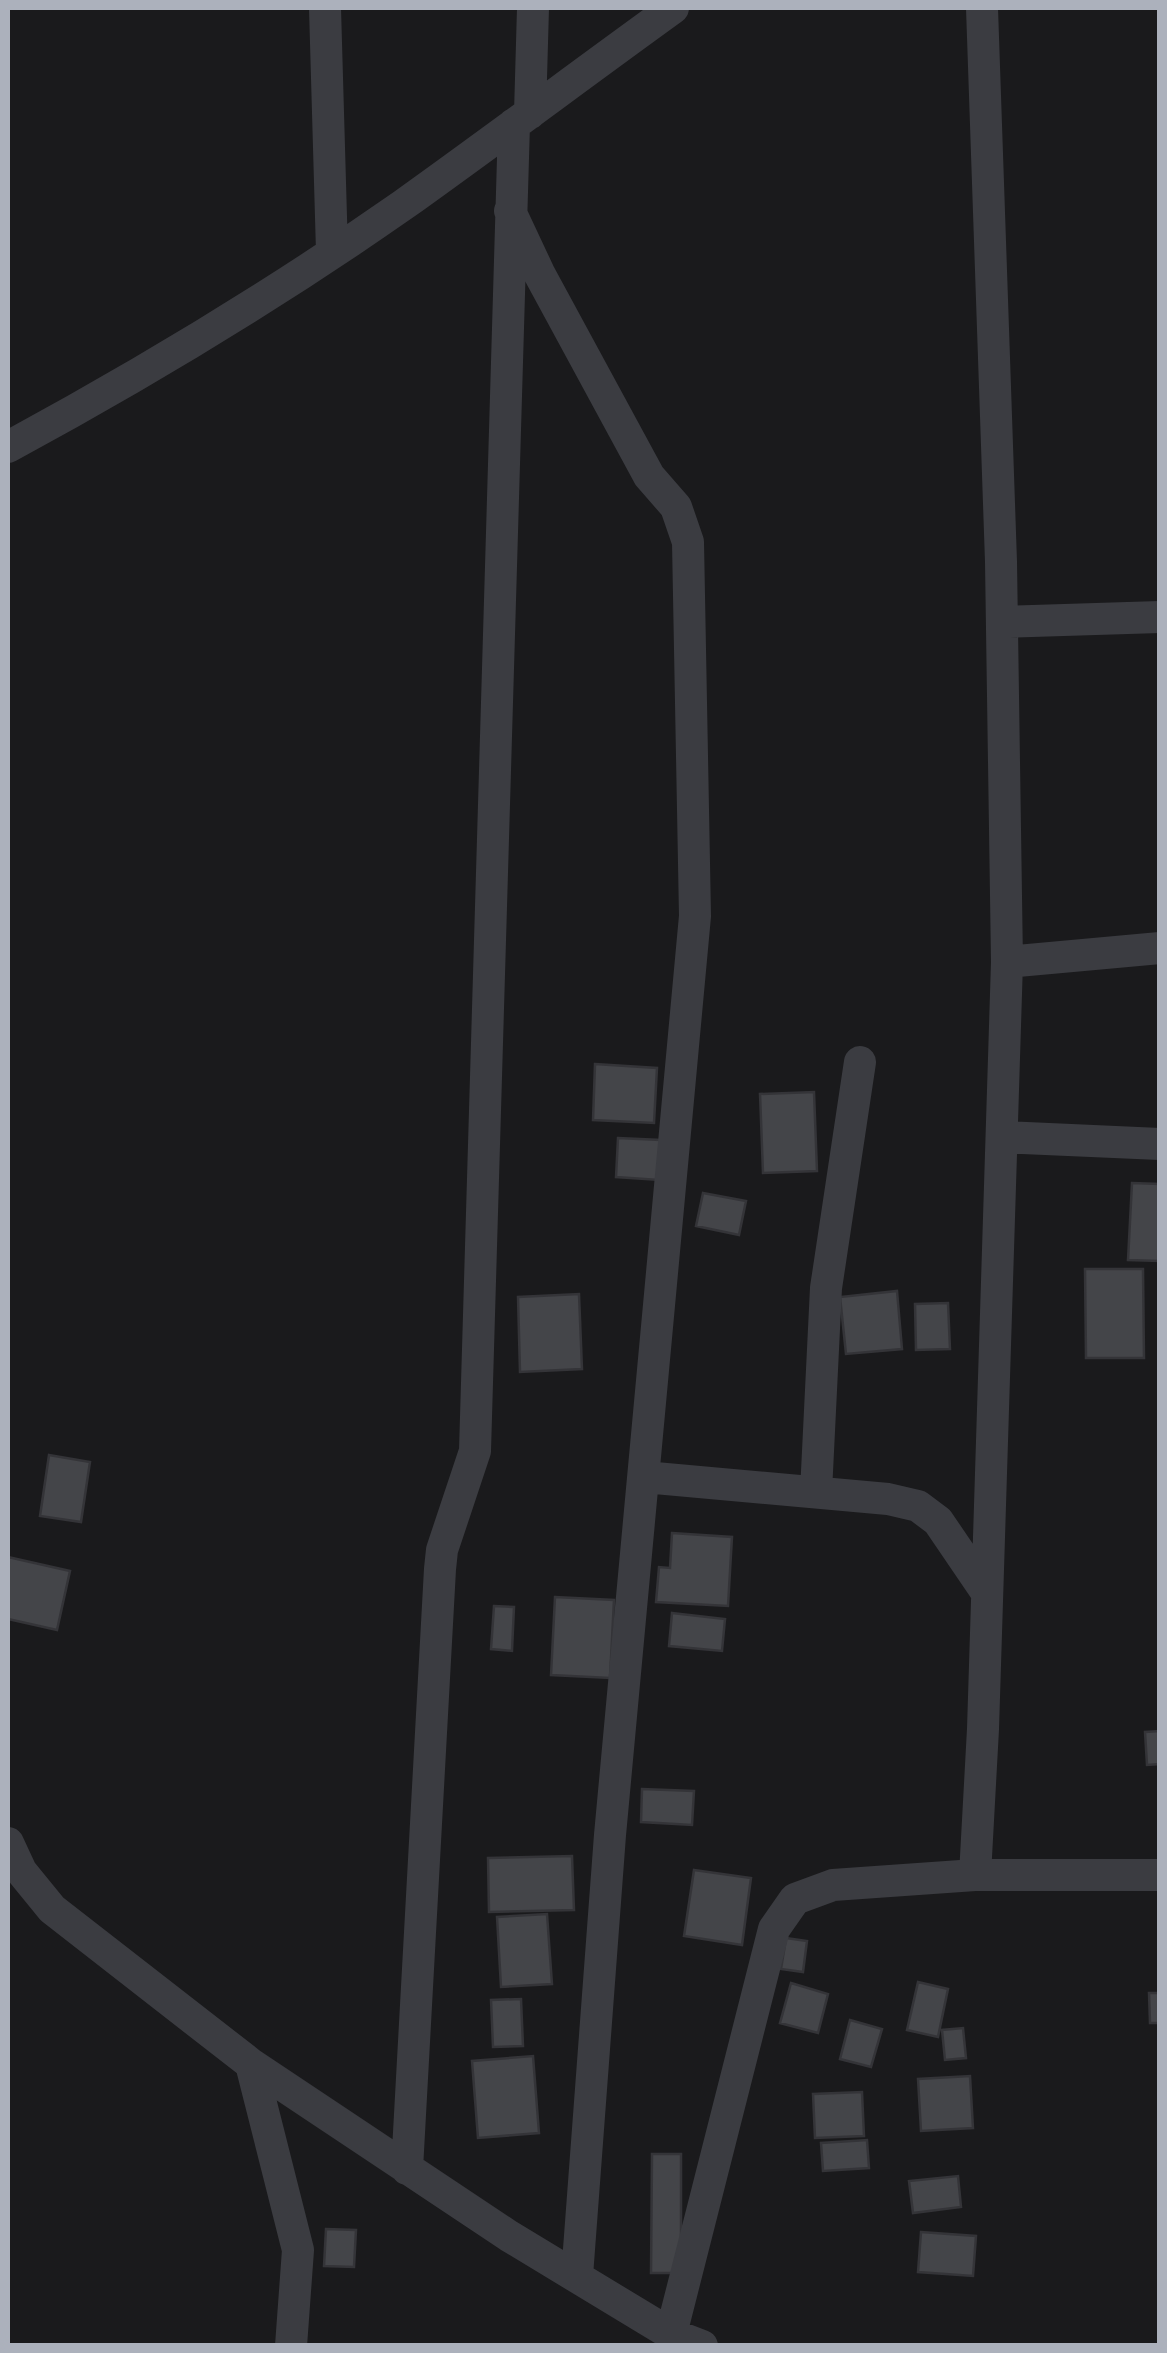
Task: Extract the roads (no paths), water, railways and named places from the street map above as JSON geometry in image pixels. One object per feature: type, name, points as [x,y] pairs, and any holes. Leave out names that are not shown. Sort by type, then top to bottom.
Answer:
[{"type":"street","points":[[324,8],[332,252]]},
{"type":"street","points":[[407,2169],[440,1568],[442,1550],[474,1451],[510,211],[533,8]]},
{"type":"street","points":[[8,447],[201,335],[332,252],[673,8]]},
{"type":"street","points":[[975,1875],[1007,962],[1002,622],[982,8]]},
{"type":"street","points":[[510,211],[540,275],[650,476],[676,507],[688,542],[694,916],[610,1835],[577,2276]]},
{"type":"street","points":[[1002,622],[1160,617]]},
{"type":"street","points":[[1007,962],[1160,948]]},
{"type":"street","points":[[816,1492],[826,1288],[860,1062]]},
{"type":"street","points":[[1002,1137],[1160,1144]]},
{"type":"street","points":[[644,1477],[888,1499],[918,1506],[938,1521],[987,1593]]},
{"type":"street","points":[[8,1843],[21,1871],[52,1909],[251,2064],[577,2276],[670,2334],[702,2346]]},
{"type":"street","points":[[670,2334],[774,1929],[795,1899],[833,1886],[975,1875],[1160,1875]]},
{"type":"street","points":[[251,2064],[298,2250],[291,2346]]}]
